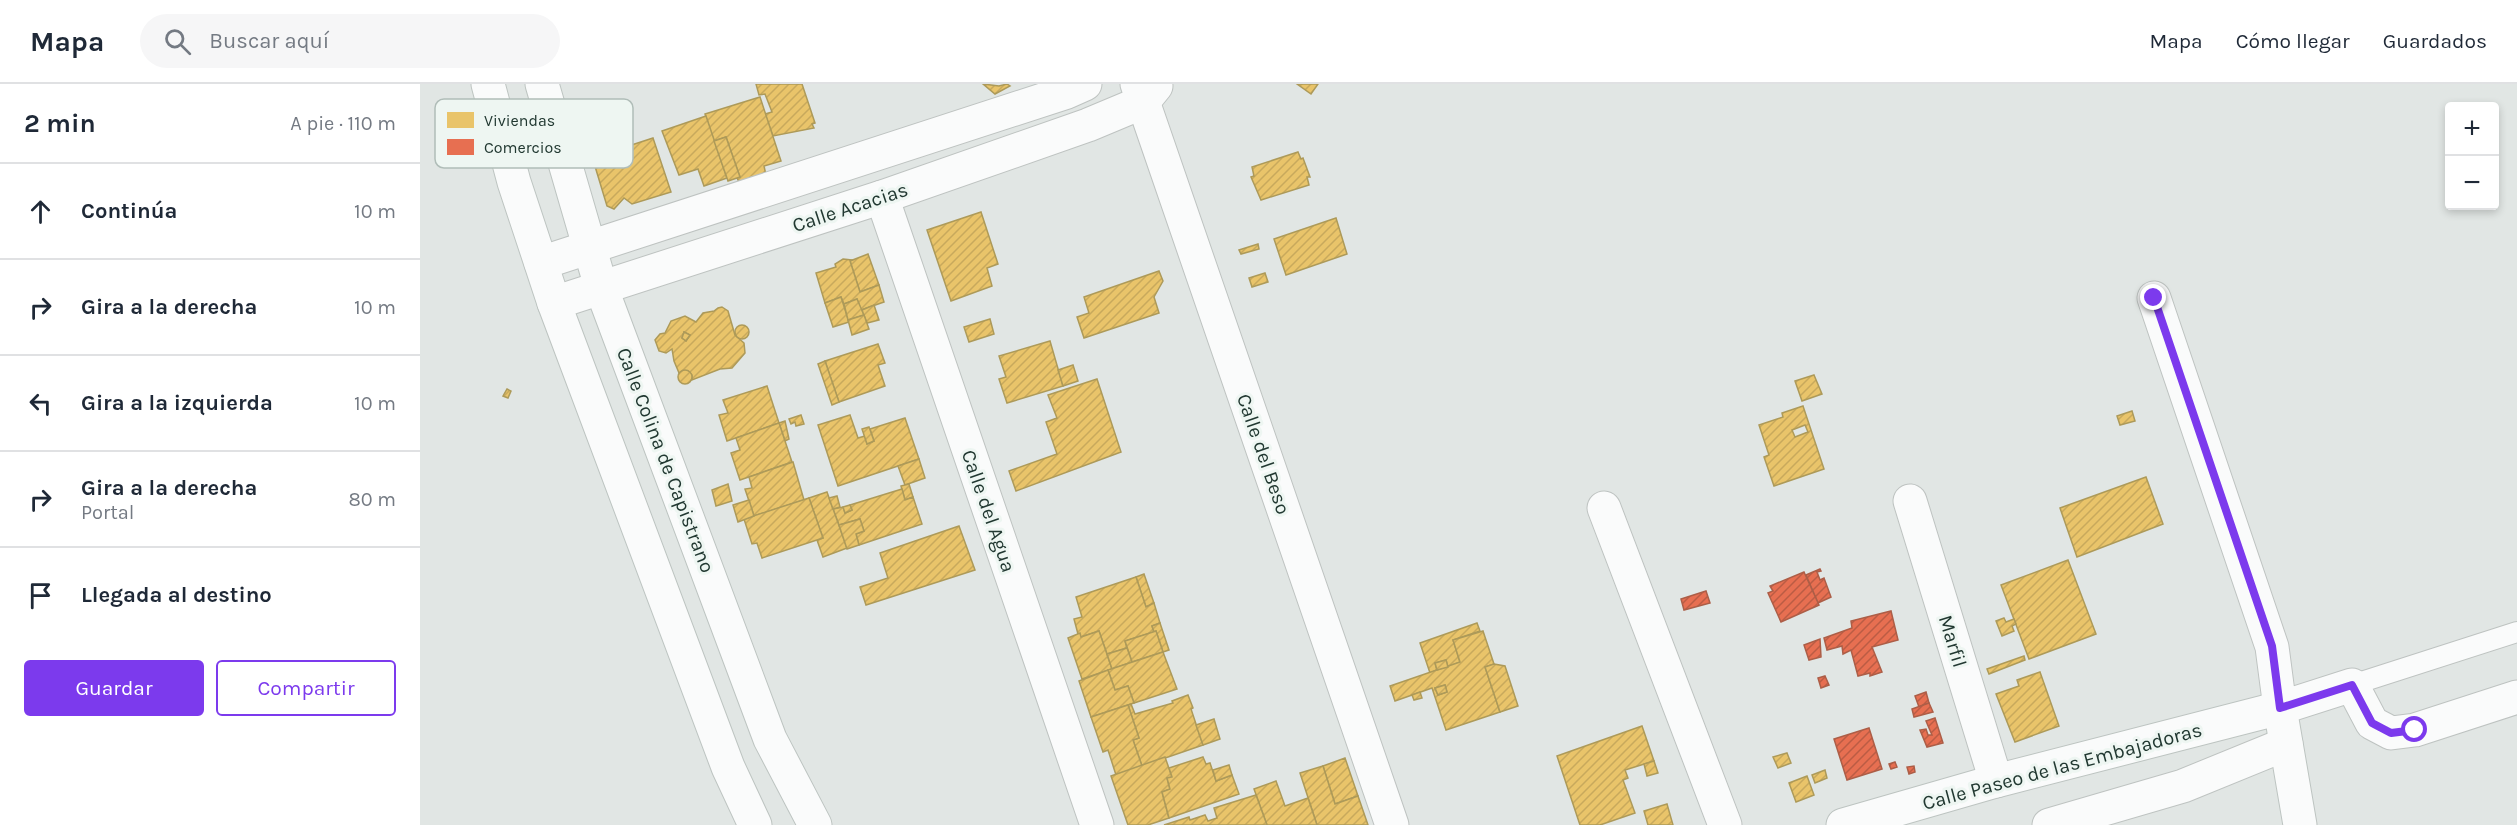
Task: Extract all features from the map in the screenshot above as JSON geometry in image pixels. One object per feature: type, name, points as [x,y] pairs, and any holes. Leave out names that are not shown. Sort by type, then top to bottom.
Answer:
[{"type":"street","points":[[488,84],[492,99]]},
{"type":"street","name":"Calle Colina de Capistrano","points":[[542,84],[546,99]]},
{"type":"street","points":[[542,263],[1067,92],[1085,84]]},
{"type":"street","name":"Calle Acacias","points":[[554,303],[882,197],[1088,125],[1146,90]]},
{"type":"street","name":"Calle del Beso","points":[[1146,90],[1392,825]]},
{"type":"street","points":[[510,168],[554,303],[728,767],[755,825]]},
{"type":"street","name":"Calle Colina de Capistrano","points":[[567,168],[601,287],[770,739],[815,825]]},
{"type":"street","name":"Calle del Agua","points":[[882,197],[1097,825]]},
{"type":"street","points":[[2154,298],[2272,646],[2300,825]]},
{"type":"street","name":"Marfil","points":[[1910,501],[1996,781]]},
{"type":"street","points":[[1604,508],[1725,825]]},
{"type":"street","points":[[2352,685],[2372,723],[2391,733],[2415,730],[2517,697]]},
{"type":"street","name":"Calle Paseo de las Embajadoras","points":[[1843,825],[1996,781],[2280,708],[2352,685]]},
{"type":"street","points":[[2049,825],[2183,786],[2286,744]]},
{"type":"lane","points":[[2352,685],[2517,632]]},
{"type":"building: Viviendas","points":[[756,84],[802,84],[815,123],[812,124],[814,128],[773,136],[765,114],[772,112],[765,94],[759,95]]},
{"type":"building: Viviendas","points":[[983,84],[999,86],[1007,84],[1010,86],[995,94]]},
{"type":"building: Viviendas","points":[[1297,84],[1318,84],[1311,94]]},
{"type":"building: Viviendas","points":[[760,97],[781,161],[764,166],[766,175],[740,184],[737,178],[740,177],[726,137],[714,141],[705,114]]},
{"type":"building: Viviendas","points":[[706,116],[727,178],[704,186],[698,169],[679,175],[662,131]]},
{"type":"building: Viviendas","points":[[726,137],[740,177],[728,181],[714,141]]},
{"type":"building: Viviendas","points":[[653,138],[671,192],[632,204],[624,198],[614,209],[607,206],[596,168],[633,168],[633,145]]},
{"type":"building: Viviendas","points":[[1298,152],[1301,159],[1303,158],[1310,177],[1307,177],[1309,185],[1261,200],[1251,177],[1254,176],[1252,167]]},
{"type":"building: Viviendas","points":[[981,212],[998,264],[987,268],[992,286],[951,301],[927,230]]},
{"type":"building: Viviendas","points":[[1336,218],[1347,254],[1286,275],[1274,239]]},
{"type":"building: Viviendas","points":[[1258,244],[1259,249],[1241,254],[1239,250]]},
{"type":"building: Viviendas","points":[[868,254],[879,285],[860,292],[850,261]]},
{"type":"building: Viviendas","points":[[843,259],[852,260],[850,261],[860,292],[879,285],[884,302],[861,310],[857,299],[844,304],[841,297],[825,303],[816,273],[836,267],[835,264]]},
{"type":"building: Viviendas","points":[[1159,271],[1163,281],[1154,297],[1159,313],[1084,338],[1077,317],[1089,313],[1084,297]]},
{"type":"building: Viviendas","points":[[1265,273],[1268,282],[1252,287],[1249,278]]},
{"type":"building: Viviendas","points":[[841,297],[849,322],[833,327],[825,303]]},
{"type":"building: Viviendas","points":[[857,299],[864,315],[848,320],[844,304]]},
{"type":"building: Viviendas","points":[[874,305],[879,320],[867,323],[862,310]]},
{"type":"building: Viviendas","points":[[722,307],[728,311],[735,335],[744,343],[745,353],[732,368],[720,369],[692,380],[692,375],[688,371],[679,373],[672,349],[666,353],[659,351],[655,340],[660,334],[665,333],[671,321],[685,316],[696,322],[703,313]],"holes":[[[684,332],[690,335],[686,341],[682,338]]]},
{"type":"building: Viviendas","points":[[864,315],[869,329],[852,335],[848,320]]},
{"type":"building: Viviendas","points":[[990,319],[994,334],[969,342],[964,327]]},
{"type":"building: Viviendas","points":[[742,325],[747,327],[749,332],[747,337],[742,339],[737,337],[735,332],[737,327]]},
{"type":"building: Viviendas","points":[[684,332],[690,335],[686,341],[682,338]]},
{"type":"building: Viviendas","points":[[1050,341],[1063,386],[1007,403],[999,379],[1006,377],[999,356]]},
{"type":"building: Viviendas","points":[[878,344],[885,363],[878,365],[885,386],[839,402],[825,361]]},
{"type":"building: Viviendas","points":[[825,361],[839,402],[832,405],[818,364]]},
{"type":"building: Viviendas","points":[[1073,365],[1078,381],[1063,386],[1058,370]]},
{"type":"building: Viviendas","points":[[682,370],[688,370],[692,377],[688,384],[682,384],[678,380],[678,374]]},
{"type":"building: Viviendas","points":[[1814,375],[1822,394],[1802,401],[1795,381]]},
{"type":"building: Viviendas","points":[[1097,379],[1121,452],[1016,491],[1009,471],[1057,454],[1046,422],[1057,418],[1048,395]]},
{"type":"building: Viviendas","points":[[767,386],[779,423],[727,441],[719,415],[728,413],[723,400]]},
{"type":"building: Viviendas","points":[[507,389],[511,391],[508,398],[503,396]]},
{"type":"building: Viviendas","points":[[1803,406],[1824,469],[1774,486],[1764,457],[1769,455],[1759,425],[1783,417],[1782,413]],"holes":[[[1805,425],[1808,432],[1795,437],[1792,430]]]},
{"type":"building: Viviendas","points":[[2132,411],[2135,421],[2120,425],[2117,416]]},
{"type":"building: Viviendas","points":[[801,415],[804,424],[796,426],[795,422],[791,424],[789,419]]},
{"type":"building: Viviendas","points":[[850,415],[858,438],[865,436],[867,444],[874,441],[870,429],[905,418],[919,459],[838,486],[818,425]]},
{"type":"building: Viviendas","points":[[785,421],[789,439],[785,441],[779,423]]},
{"type":"building: Viviendas","points":[[779,423],[792,462],[740,480],[731,453],[740,450],[736,438]]},
{"type":"building: Viviendas","points":[[869,427],[874,441],[867,444],[862,429]]},
{"type":"building: Viviendas","points":[[919,459],[925,478],[905,485],[898,466]]},
{"type":"building: Viviendas","points":[[793,462],[804,500],[754,516],[745,489],[752,488],[749,477]]},
{"type":"building: Viviendas","points":[[2146,477],[2163,524],[2077,557],[2060,508]]},
{"type":"building: Viviendas","points":[[728,484],[732,501],[716,506],[712,490]]},
{"type":"building: Viviendas","points":[[909,484],[913,497],[905,500],[901,486]]},
{"type":"building: Viviendas","points":[[902,489],[905,500],[913,497],[922,524],[859,545],[856,534],[864,531],[860,519],[839,525],[833,509],[843,507],[845,513],[852,510],[850,505]]},
{"type":"building: Viviendas","points":[[827,492],[847,548],[823,557],[817,540],[823,538],[809,498]]},
{"type":"building: Viviendas","points":[[837,496],[840,507],[833,509],[829,498]]},
{"type":"building: Viviendas","points":[[809,498],[823,538],[762,558],[757,543],[752,544],[744,519]]},
{"type":"building: Viviendas","points":[[749,500],[754,516],[738,522],[733,505]]},
{"type":"building: Viviendas","points":[[850,505],[852,510],[845,513],[843,507]]},
{"type":"building: Viviendas","points":[[860,519],[864,531],[856,534],[859,545],[847,549],[839,525]]},
{"type":"building: Viviendas","points":[[959,526],[975,570],[866,605],[860,587],[888,578],[880,553]]},
{"type":"building: Viviendas","points":[[2068,560],[2096,634],[2029,659],[2001,585]]},
{"type":"building: Viviendas","points":[[1144,574],[1154,603],[1146,607],[1136,577]]},
{"type":"building: Viviendas","points":[[1136,577],[1146,607],[1154,603],[1160,623],[1152,626],[1154,632],[1125,641],[1127,648],[1107,654],[1099,631],[1081,637],[1078,634],[1074,619],[1082,617],[1076,597]]},
{"type":"building: Viviendas","points":[[2004,618],[2006,622],[2014,619],[2016,624],[2012,626],[2014,631],[2002,636],[1996,621]]},
{"type":"building: Viviendas","points":[[1160,623],[1169,650],[1163,652],[1152,626]]},
{"type":"building: Viviendas","points":[[1477,623],[1480,631],[1453,640],[1460,662],[1448,667],[1446,660],[1435,663],[1437,670],[1430,673],[1420,643]]},
{"type":"building: Viviendas","points":[[1099,631],[1112,669],[1082,679],[1068,638],[1080,633],[1081,637]]},
{"type":"building: Viviendas","points":[[1156,631],[1163,652],[1132,662],[1125,641]]},
{"type":"building: Viviendas","points":[[1483,631],[1494,664],[1485,667],[1500,712],[1446,730],[1432,688],[1395,701],[1390,686],[1460,662],[1453,640]],"holes":[[[1445,685],[1447,692],[1438,695],[1435,688]]]},
{"type":"building: Viviendas","points":[[1127,648],[1132,662],[1112,669],[1107,654]]},
{"type":"building: Viviendas","points":[[1163,652],[1177,689],[1134,703],[1128,686],[1115,690],[1108,670]]},
{"type":"building: Viviendas","points":[[2024,656],[2025,660],[1989,674],[1987,669]]},
{"type":"building: Viviendas","points":[[1446,660],[1448,667],[1437,670],[1435,663]]},
{"type":"building: Viviendas","points":[[1494,664],[1505,666],[1518,706],[1500,712],[1485,667]]},
{"type":"building: Viviendas","points":[[1108,670],[1115,690],[1128,686],[1134,703],[1091,717],[1079,681]]},
{"type":"building: Viviendas","points":[[2040,672],[2059,726],[2015,742],[1996,694],[2019,686],[2017,680]]},
{"type":"building: Viviendas","points":[[1445,685],[1447,692],[1438,695],[1435,688]]},
{"type":"building: Viviendas","points":[[1420,692],[1422,698],[1414,700],[1412,695]]},
{"type":"building: Viviendas","points":[[1188,695],[1203,745],[1142,766],[1133,740],[1139,738],[1128,705],[1131,704],[1135,714],[1173,703],[1172,701]]},
{"type":"building: Viviendas","points":[[1128,705],[1139,738],[1133,740],[1142,766],[1116,775],[1108,750],[1103,752],[1091,717]]},
{"type":"building: Viviendas","points":[[1214,719],[1220,739],[1203,745],[1196,725]]},
{"type":"building: Viviendas","points":[[1642,726],[1654,761],[1625,770],[1628,778],[1623,780],[1635,813],[1600,825],[1580,825],[1557,756]]},
{"type":"building: Viviendas","points":[[1787,753],[1791,763],[1778,768],[1773,757]]},
{"type":"building: Viviendas","points":[[1165,757],[1172,777],[1167,778],[1170,789],[1162,792],[1169,818],[1148,825],[1128,825],[1111,776]]},
{"type":"building: Viviendas","points":[[1203,757],[1206,764],[1210,763],[1216,781],[1232,775],[1239,794],[1169,818],[1162,792],[1170,789],[1167,778],[1172,777],[1169,768]]},
{"type":"building: Viviendas","points":[[1345,758],[1358,796],[1335,804],[1323,766]]},
{"type":"building: Viviendas","points":[[1654,761],[1658,773],[1647,776],[1644,764]]},
{"type":"building: Viviendas","points":[[1229,765],[1232,775],[1216,781],[1213,770]]},
{"type":"building: Viviendas","points":[[1323,766],[1335,804],[1358,796],[1368,825],[1317,825],[1300,773]]},
{"type":"building: Viviendas","points":[[1825,770],[1827,778],[1815,783],[1812,775]]},
{"type":"building: Viviendas","points":[[1807,776],[1814,795],[1796,802],[1789,783]]},
{"type":"building: Viviendas","points":[[1276,781],[1285,806],[1308,798],[1317,825],[1267,825],[1254,789]]},
{"type":"building: Viviendas","points":[[1256,795],[1267,825],[1164,825],[1189,817],[1190,820],[1205,815],[1208,821],[1217,818],[1214,808]]},
{"type":"building: Viviendas","points":[[1667,804],[1673,825],[1648,825],[1644,811]]},
{"type":"building: Comercios","points":[[1820,569],[1821,571],[1817,572],[1820,580],[1824,578],[1831,597],[1818,603],[1806,575]]},
{"type":"building: Comercios","points":[[1804,572],[1819,605],[1781,622],[1768,593],[1773,591],[1770,586]]},
{"type":"building: Comercios","points":[[1706,591],[1710,603],[1684,610],[1681,599]]},
{"type":"building: Comercios","points":[[1891,611],[1898,640],[1872,647],[1882,672],[1870,676],[1870,673],[1858,676],[1851,650],[1843,654],[1842,646],[1827,650],[1824,638],[1852,628],[1851,621]]},
{"type":"building: Comercios","points":[[1820,639],[1821,657],[1809,660],[1804,645]]},
{"type":"building: Comercios","points":[[1825,676],[1829,685],[1821,688],[1818,678]]},
{"type":"building: Comercios","points":[[1926,692],[1929,703],[1919,707],[1915,696]]},
{"type":"building: Comercios","points":[[1929,703],[1933,712],[1914,717],[1912,709]]},
{"type":"building: Comercios","points":[[1935,718],[1943,743],[1927,747],[1920,730],[1926,729],[1928,735],[1932,735],[1926,721]]},
{"type":"building: Comercios","points":[[1869,728],[1882,769],[1847,780],[1834,739]]},
{"type":"building: Comercios","points":[[1895,762],[1897,767],[1891,769],[1889,764]]},
{"type":"building: Comercios","points":[[1914,766],[1915,772],[1909,774],[1907,767]]},
{"type":"route","points":[[2154,298],[2272,646],[2280,708],[2352,685],[2372,723],[2391,733],[2415,730]]}]
